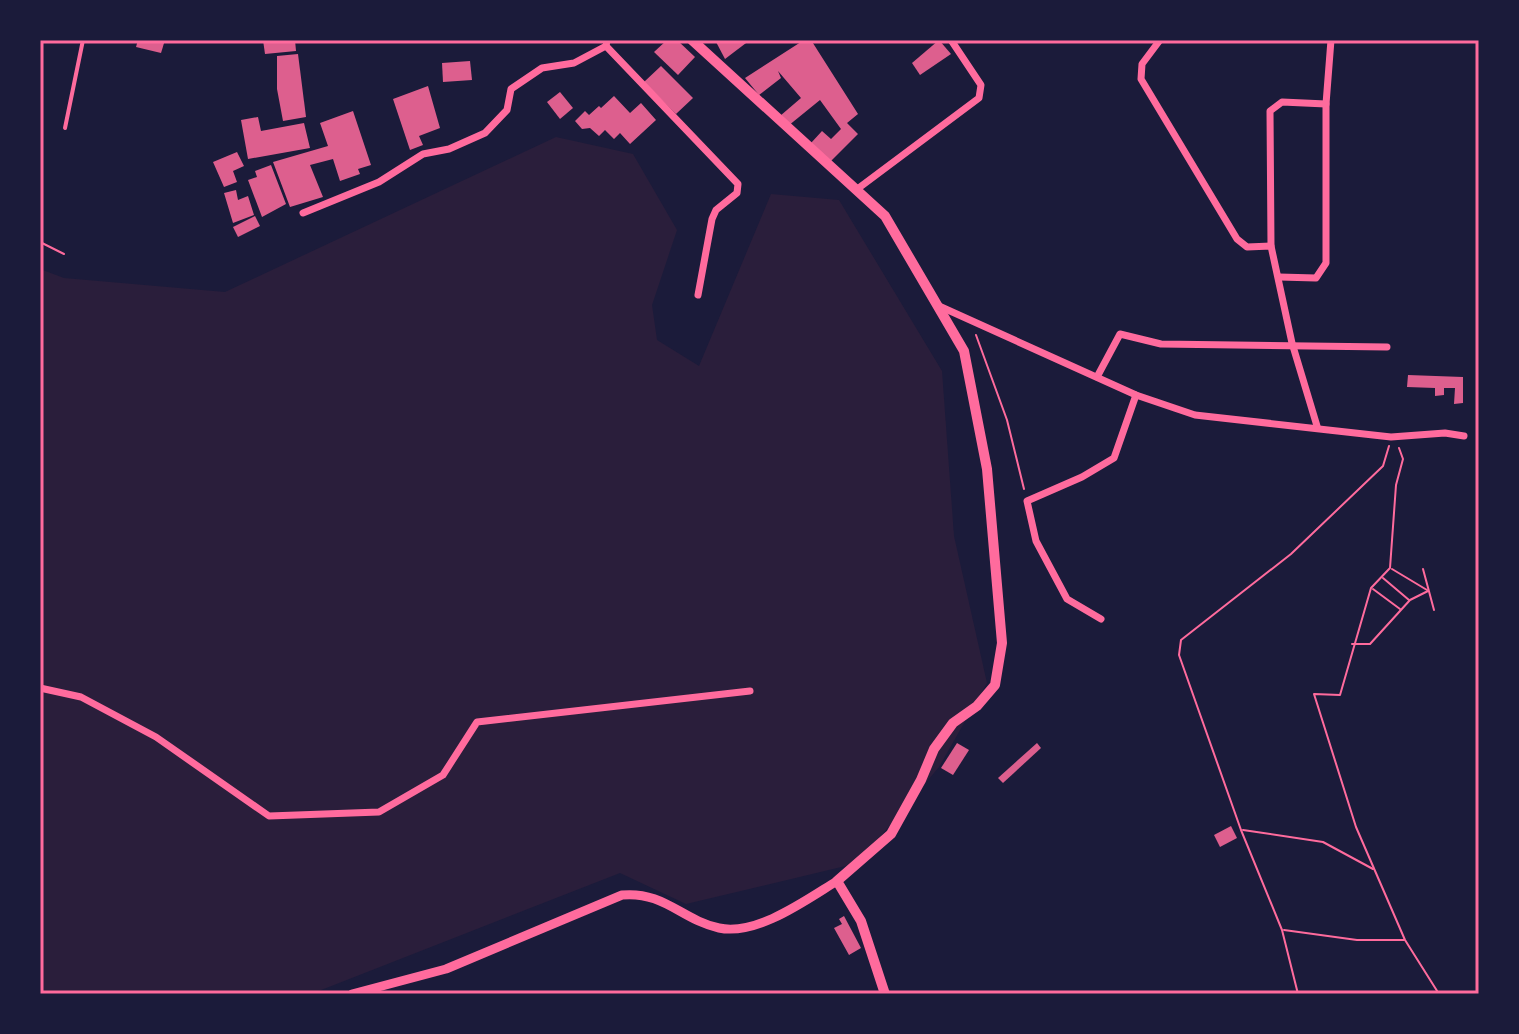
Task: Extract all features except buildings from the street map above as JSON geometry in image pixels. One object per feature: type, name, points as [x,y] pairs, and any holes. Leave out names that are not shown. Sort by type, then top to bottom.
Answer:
[{"type":"main road","points":[[692,40],[885,216],[964,351],[987,469],[1002,643],[995,685],[977,706],[953,723],[934,749],[891,834],[837,881],[861,921],[885,994]]},
{"type":"street","points":[[856,190],[979,98],[981,85],[951,40]]},
{"type":"street","points":[[1160,40],[1142,64],[1145,86],[1237,239],[1247,247],[1271,246]]},
{"type":"street","points":[[1279,277],[1316,278],[1326,263],[1326,104],[1331,40]]},
{"type":"street","points":[[303,213],[379,182],[423,154],[449,149],[485,133],[507,110],[511,89],[542,68],[574,63],[606,43],[738,184],[737,193],[716,210],[712,219],[698,295]]},
{"type":"street","points":[[1317,426],[1292,343],[1271,246],[1270,111],[1282,102],[1326,104]]},
{"type":"street","points":[[937,305],[977,326],[1001,333],[1136,395],[1218,419],[1317,426],[1391,437],[1445,433],[1464,436]]},
{"type":"street","points":[[1097,377],[1120,334],[1161,344],[1240,348],[1292,343],[1387,347]]},
{"type":"street","points":[[1101,619],[1067,599],[1036,541],[1027,501],[1082,477],[1114,458],[1136,395]]},
{"type":"street","points":[[40,688],[81,697],[156,737],[269,816],[379,812],[443,775],[477,722],[750,691]]},
{"type":"street","points":[[352,994],[446,969],[622,895],[644,893],[720,928],[756,924],[789,912],[837,881]]},
{"type":"lane","points":[[65,128],[83,40]]},
{"type":"path","points":[[40,242],[64,254]]},
{"type":"path","points":[[977,326],[976,341],[1007,420],[1027,501]]},
{"type":"path","points":[[1391,437],[1403,459],[1396,485],[1390,568],[1371,588],[1352,644],[1340,695],[1314,694],[1356,827],[1405,940],[1439,994]]},
{"type":"path","points":[[1298,994],[1282,930],[1241,830],[1179,655],[1181,640],[1291,554],[1383,466],[1391,437]]},
{"type":"path","points":[[1390,568],[1428,591]]},
{"type":"path","points":[[1423,569],[1434,610]]},
{"type":"path","points":[[1381,578],[1410,600]]},
{"type":"path","points":[[1371,588],[1401,610]]},
{"type":"path","points":[[1352,644],[1370,644],[1410,600],[1428,591]]},
{"type":"path","points":[[1241,830],[1323,842],[1374,870]]},
{"type":"path","points":[[1282,930],[1357,940],[1405,940]]},
{"type":"shaded area","points":[[556,137],[633,154],[677,230],[652,305],[657,340],[699,366],[771,194],[839,200],[942,371],[954,536],[987,683],[939,767],[858,863],[686,904],[620,873],[311,994],[40,994],[40,269],[64,278],[225,292]]}]
